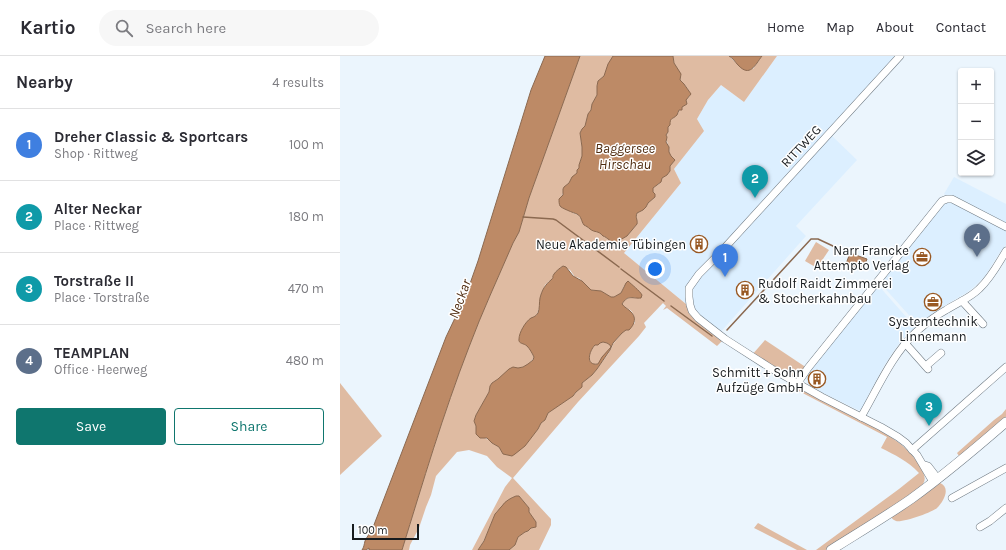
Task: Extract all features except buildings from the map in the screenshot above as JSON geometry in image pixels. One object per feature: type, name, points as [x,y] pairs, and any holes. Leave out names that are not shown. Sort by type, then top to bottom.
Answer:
[{"type":"main road","points":[[831,550],[890,513],[936,480],[1006,422]]},
{"type":"street","name":"RITTWEG","points":[[797,384],[772,370],[699,320],[690,308],[689,288],[699,274],[900,56]]},
{"type":"street","points":[[936,480],[928,466],[923,464],[906,443],[894,434],[797,384],[808,368],[944,199],[952,199],[1006,227]]},
{"type":"street","points":[[861,417],[887,370],[905,343],[920,328],[932,319],[978,290],[986,281],[1006,251]]},
{"type":"street","points":[[962,301],[983,324]]},
{"type":"street","points":[[905,343],[927,368],[941,353]]},
{"type":"street","points":[[912,450],[1006,367]]},
{"type":"street","points":[[952,498],[1006,468]]},
{"type":"street","points":[[980,527],[1006,508]]},
{"type":"shaded area","points":[[580,56],[613,56],[604,76],[598,81],[597,95],[588,114],[585,126],[580,133],[582,156],[579,168],[577,173],[563,189],[560,206],[571,210],[581,218],[585,225],[600,232],[603,236],[618,245],[620,240],[628,235],[637,224],[637,213],[643,210],[655,197],[653,188],[659,184],[662,178],[667,175],[670,171],[670,166],[675,160],[669,153],[666,139],[668,132],[667,130],[671,119],[677,115],[681,107],[687,104],[686,100],[690,94],[680,80],[681,76],[674,63],[673,56],[729,56],[735,62],[753,69],[762,56],[777,56],[744,102],[721,85],[708,100],[697,119],[704,131],[674,169],[681,183],[624,253],[686,304],[722,341],[717,346],[667,308],[663,310],[666,306],[663,303],[644,323],[646,327],[639,336],[578,402],[513,478],[551,519],[551,525],[539,550],[509,550],[515,545],[518,537],[532,527],[533,518],[529,512],[529,508],[519,496],[508,500],[495,514],[481,546],[478,550],[472,550],[505,487],[512,478],[497,467],[487,456],[469,450],[457,452],[436,476],[419,528],[409,550],[402,550],[460,372],[474,334],[519,232],[529,198]],"holes":[[[563,266],[570,270],[575,277],[579,278],[591,290],[601,291],[611,297],[621,293],[624,286],[630,283],[637,289],[639,298],[629,298],[622,304],[630,310],[635,323],[622,333],[597,369],[582,383],[575,394],[548,413],[545,420],[541,423],[529,440],[508,454],[503,454],[499,447],[476,434],[476,426],[474,421],[476,415],[489,392],[492,383],[513,368],[525,366],[534,357],[528,347],[519,339],[523,327],[537,314],[545,285],[553,278],[554,274]]]},
{"type":"shaded area","points":[[777,56],[900,56],[829,133],[857,160],[796,226],[806,236],[718,335],[691,308],[624,253],[681,183],[674,169],[703,131],[697,119],[708,100],[721,85],[744,102]]},
{"type":"shaded area","points":[[954,177],[1006,204],[1006,224],[944,194]]},
{"type":"shaded area","points":[[949,202],[956,204],[1006,231],[1006,245],[985,276],[974,287],[917,324],[881,284],[881,281],[940,208],[945,203]]},
{"type":"shaded area","points":[[816,242],[829,250],[817,268],[805,261]]},
{"type":"shaded area","points":[[878,285],[915,327],[901,341],[893,352],[870,392],[863,408],[858,410],[811,387],[806,379],[808,373]]},
{"type":"shaded area","points":[[765,340],[807,368],[795,382],[751,356]]},
{"type":"shaded area","points":[[603,342],[607,343],[611,347],[598,364],[591,363],[589,358],[590,352],[594,346]]},
{"type":"shaded area","points":[[340,383],[382,436],[340,475]]},
{"type":"shaded area","points":[[792,385],[855,417],[892,438],[915,459],[921,468],[925,480],[919,489],[828,550],[816,550],[919,473],[906,462],[881,448],[887,437],[791,387]]},
{"type":"shaded area","points":[[1006,409],[1006,418],[959,456],[957,453]]},
{"type":"shaded area","points":[[940,483],[946,491],[942,502],[937,508],[911,519],[896,521],[891,518],[891,517]]},
{"type":"shaded area","points":[[758,523],[807,550],[797,550],[754,528]]},
{"type":"water","points":[[545,56],[580,56],[529,198],[519,232],[474,334],[460,372],[402,550],[369,550],[369,548],[362,550],[365,541],[372,530],[446,337],[466,295],[531,90]]},
{"type":"water","name":"Baggersee Hirschau","points":[[613,56],[673,56],[674,63],[681,74],[680,80],[691,94],[686,100],[687,104],[682,107],[682,110],[679,110],[677,115],[671,120],[668,127],[666,142],[671,156],[675,160],[670,166],[670,171],[662,178],[661,182],[653,188],[655,197],[643,210],[637,213],[637,224],[627,236],[620,240],[618,245],[614,244],[600,233],[584,225],[579,215],[561,207],[559,201],[563,195],[564,187],[577,173],[579,168],[582,156],[580,133],[585,126],[588,114],[597,95],[598,81],[604,76],[608,64]]},
{"type":"water","points":[[729,56],[762,56],[752,69],[746,70],[742,69]]},
{"type":"water","points":[[850,253],[867,259],[863,270],[846,264]]},
{"type":"water","points":[[563,266],[591,290],[601,291],[611,297],[621,293],[628,281],[642,295],[641,298],[626,299],[622,304],[634,316],[634,323],[629,330],[622,333],[613,343],[610,350],[597,369],[582,383],[582,387],[573,396],[548,413],[545,420],[541,423],[525,446],[512,456],[503,454],[499,447],[487,438],[480,438],[476,434],[476,426],[474,421],[492,383],[509,369],[513,367],[523,367],[533,360],[534,357],[529,348],[519,342],[520,334],[527,322],[538,313],[540,298],[543,290],[553,278],[555,273]],"holes":[[[603,342],[607,343],[611,347],[598,364],[591,363],[589,358],[595,345]]]},
{"type":"water","points":[[519,496],[529,508],[529,512],[536,522],[536,527],[531,528],[518,537],[515,545],[509,550],[478,550],[484,541],[495,514],[506,501]]},
{"type":"waterway","points":[[523,217],[556,220],[619,267]]},
{"type":"waterway","points":[[727,330],[811,239],[818,239],[850,254]]},
{"type":"waterway","points":[[621,269],[664,301]]},
{"type":"waterway","points":[[671,306],[712,336]]},
{"type":"place","name":"Alter Neckar","points":[[755,198]]},
{"type":"place","name":"Neue Akademie Tübingen","points":[[699,244]]},
{"type":"place","name":"Narr Francke Attempto Verlag","points":[[922,257]]},
{"type":"place","name":"TEAMPLAN","points":[[977,257]]},
{"type":"place","name":"Dreher Classic & Sportcars","points":[[725,277]]},
{"type":"place","name":"Rudolf Raidt Zimmerei & Stocherkahnbau","points":[[745,290]]},
{"type":"place","name":"Systemtechnik Linnemann","points":[[933,302]]},
{"type":"place","name":"Schmitt + Sohn Aufzüge GmbH","points":[[817,379]]},
{"type":"place","name":"Torstraße II","points":[[929,426]]},
{"type":"water label","name":"Neckar","points":[[460,299]]}]
